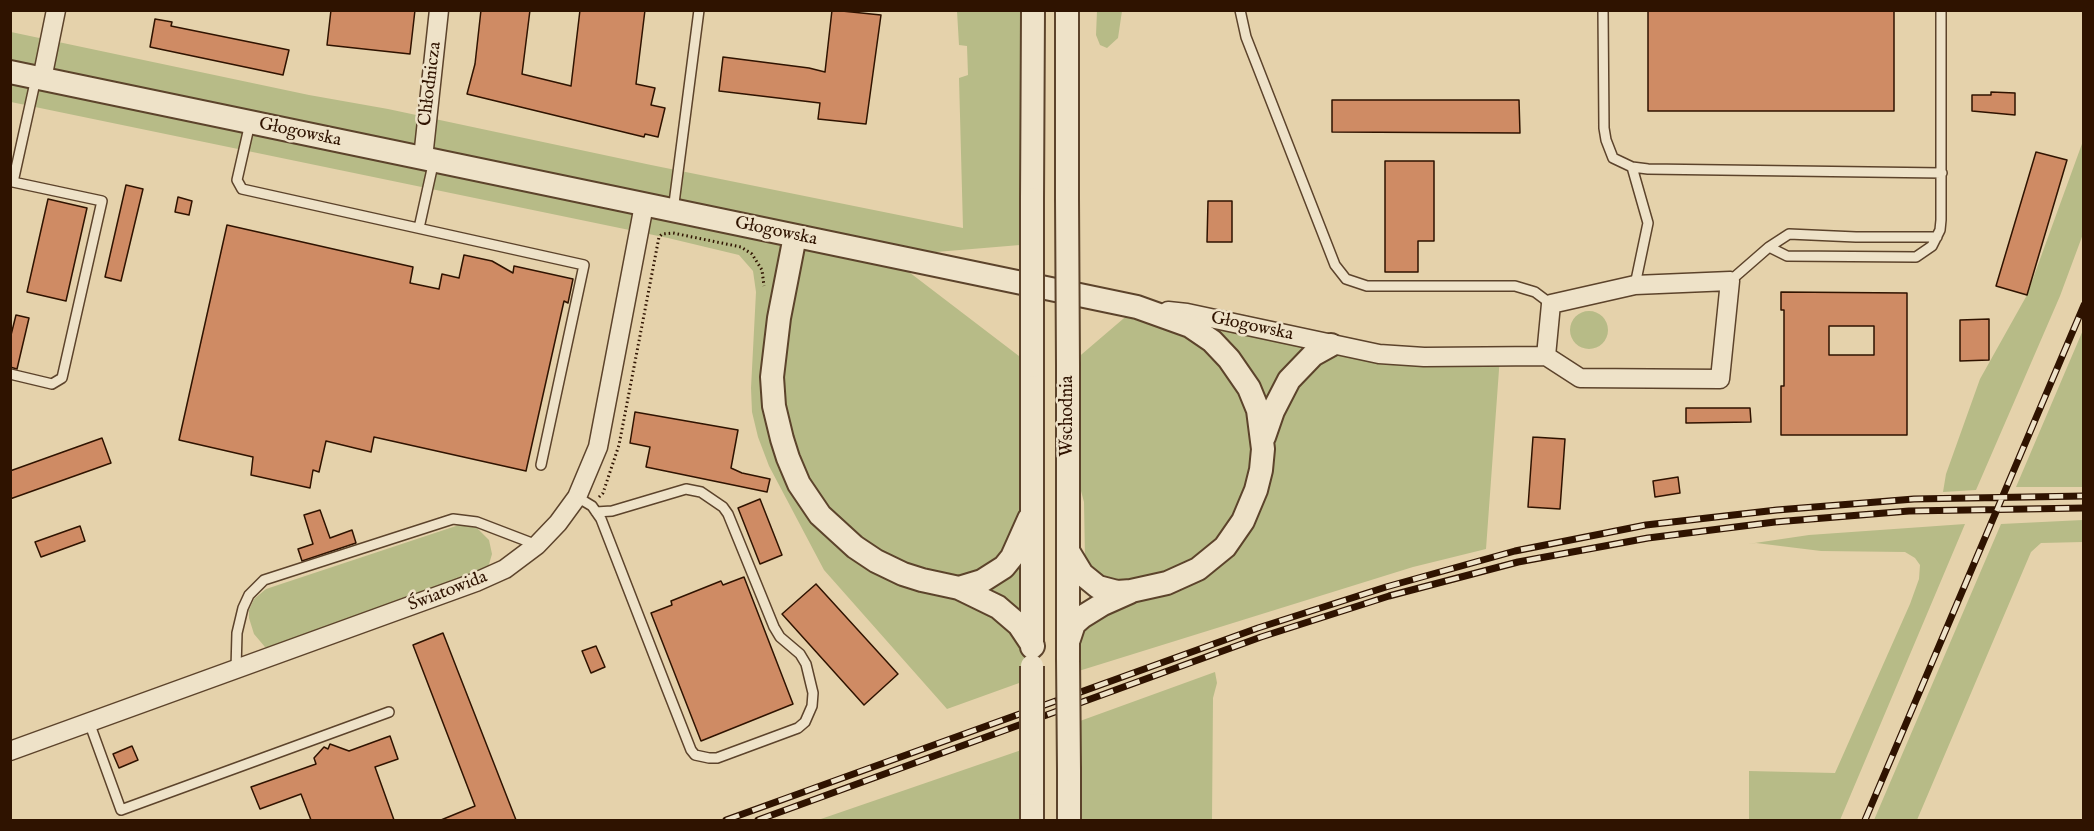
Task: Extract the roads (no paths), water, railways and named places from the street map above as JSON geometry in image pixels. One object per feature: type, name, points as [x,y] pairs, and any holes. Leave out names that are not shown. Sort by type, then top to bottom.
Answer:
[{"type":"street","points":[[39,78],[56,10]]},
{"type":"street","name":"Chłodnicza","points":[[428,159],[439,10]]},
{"type":"street","name":"Wschodnia","points":[[1032,820],[1033,10]]},
{"type":"street","name":"Wschodnia","points":[[1067,10],[1069,820]]},
{"type":"street","name":"Głogowska","points":[[10,72],[1137,307],[1187,314],[1379,354],[1545,356]]},
{"type":"street","name":"Światowida","points":[[10,751],[476,582],[505,569],[537,545],[558,523],[577,497],[589,472],[600,437],[644,205]]},
{"type":"street","points":[[795,236],[779,318],[772,377],[774,406],[782,440],[800,484],[812,505],[829,524],[865,554],[887,567],[912,577],[959,588],[1004,611],[1019,625],[1032,656]]},
{"type":"street","points":[[1730,281],[1720,379],[1580,378],[1545,356],[1551,304],[1635,285],[1730,281]]},
{"type":"street","points":[[1137,307],[1190,326],[1212,341],[1229,359],[1244,378],[1255,399],[1263,442]]},
{"type":"street","points":[[1068,551],[1082,574],[1098,587],[1117,592],[1155,587],[1180,579],[1204,565],[1225,546],[1243,521],[1256,490],[1261,470],[1263,442],[1273,411],[1289,380],[1313,355],[1331,345]]},
{"type":"street","points":[[959,588],[982,581],[1004,567],[1016,548],[1033,510]]},
{"type":"street","points":[[1068,651],[1072,629],[1078,620],[1103,604],[1131,591]]},
{"type":"lane","points":[[673,211],[699,10]]},
{"type":"lane","points":[[1239,10],[1245,37],[1335,265],[1346,279],[1366,286],[1515,286],[1535,292],[1551,304]]},
{"type":"lane","points":[[1603,10],[1604,128],[1613,158],[1632,167],[1648,170],[1942,172]]},
{"type":"lane","points":[[1769,247],[1788,256],[1916,257],[1928,250],[1937,237],[1941,220],[1941,10]]},
{"type":"lane","points":[[10,374],[52,384],[62,378],[102,201],[12,187],[39,78]]},
{"type":"lane","points":[[250,122],[237,180],[242,189],[584,265],[542,465]]},
{"type":"lane","points":[[419,228],[428,159]]},
{"type":"lane","points":[[1632,167],[1648,223],[1635,285]]},
{"type":"lane","points":[[1730,281],[1769,247],[1789,234],[1937,237]]},
{"type":"lane","points":[[577,497],[592,506],[596,512],[695,755],[709,759],[717,758],[798,728],[805,722],[812,706],[813,693],[806,664],[800,654],[780,637],[774,627],[728,514],[723,507],[701,492],[686,489],[612,511],[596,512]]},
{"type":"lane","points":[[236,669],[237,633],[243,608],[254,589],[264,580],[453,519],[477,522],[537,545]]},
{"type":"lane","points":[[89,722],[121,810],[389,712]]},
{"type":"railway","points":[[1865,820],[2084,305]]},
{"type":"railway","points":[[726,820],[1258,628],[1386,587],[1515,551],[1646,525],[1777,510],[1914,499],[2084,496]]},
{"type":"railway","points":[[758,820],[1261,637],[1389,596],[1518,562],[1648,538],[1775,522],[1909,511],[2084,508]]}]
